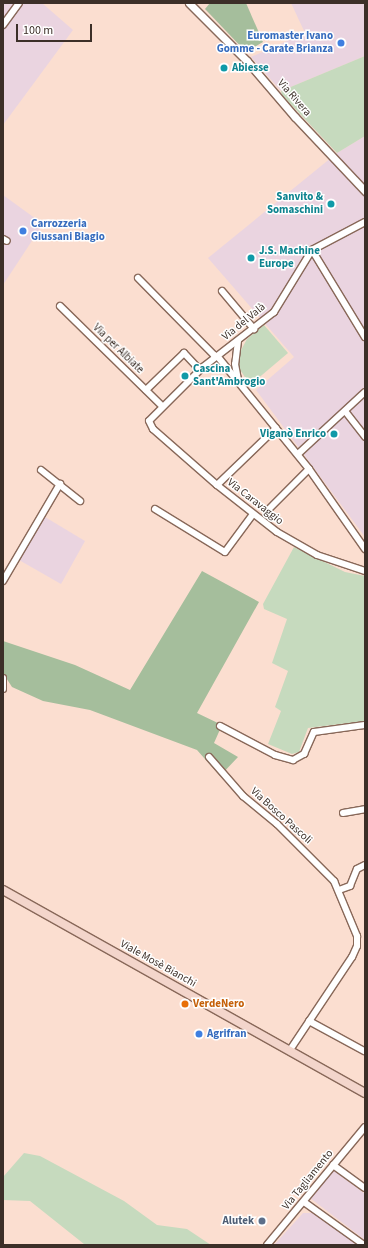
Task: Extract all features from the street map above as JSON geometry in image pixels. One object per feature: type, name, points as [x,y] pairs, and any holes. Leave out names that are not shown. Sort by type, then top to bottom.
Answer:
[{"type":"main road","name":"Viale Mosè Bianchi","points":[[3,890],[365,1093]]},
{"type":"street","points":[[3,25],[19,3]]},
{"type":"street","name":"Via Rivera","points":[[189,3],[248,61],[328,153],[365,191]]},
{"type":"street","points":[[365,222],[312,250],[365,337]]},
{"type":"street","name":"Via del Valà","points":[[149,422],[150,418],[200,370],[254,329],[278,307],[312,250]]},
{"type":"street","points":[[138,278],[214,356],[218,357],[310,469],[365,549]]},
{"type":"street","points":[[222,291],[254,329]]},
{"type":"street","name":"Via per Albiate","points":[[60,306],[162,406]]},
{"type":"street","points":[[238,341],[235,364],[238,382]]},
{"type":"street","points":[[146,390],[184,353],[200,370]]},
{"type":"street","points":[[298,454],[365,392]]},
{"type":"street","points":[[345,411],[365,437]]},
{"type":"street","name":"Via Caravaggio","points":[[149,422],[217,485],[253,514],[301,547],[334,563],[365,571]]},
{"type":"street","points":[[217,485],[276,428]]},
{"type":"street","points":[[268,510],[310,469]]},
{"type":"street","points":[[41,470],[80,501]]},
{"type":"street","points":[[3,582],[60,484]]},
{"type":"street","points":[[155,509],[225,552],[253,514]]},
{"type":"street","points":[[3,689],[4,678]]},
{"type":"street","points":[[220,726],[263,749],[288,759],[297,759],[306,751],[309,737],[314,732],[365,725]]},
{"type":"street","name":"Via Bosco Pascoli","points":[[209,757],[243,796],[277,824],[334,881],[357,936],[357,946],[290,1050]]},
{"type":"street","points":[[343,813],[365,809]]},
{"type":"street","points":[[339,890],[350,886],[357,869],[365,865]]},
{"type":"street","points":[[309,1021],[364,1052]]},
{"type":"street","name":"Via Tagliamento","points":[[267,1245],[365,1127]]},
{"type":"street","points":[[334,1165],[365,1188]]},
{"type":"street","points":[[304,1202],[364,1245]]},
{"type":"shaded area","points":[[3,3],[42,3],[73,30],[3,125]]},
{"type":"shaded area","points":[[291,3],[364,3],[365,56],[281,91],[251,57],[305,33]]},
{"type":"shaded area","points":[[365,136],[365,537],[256,390],[294,357],[208,258],[337,153]]},
{"type":"shaded area","points":[[3,195],[43,224],[3,285]]},
{"type":"shaded area","points":[[45,517],[85,541],[61,584],[19,560]]},
{"type":"shaded area","points":[[333,1170],[365,1194],[365,1240],[310,1198]]},
{"type":"shaded area","points":[[303,1213],[318,1213],[359,1245],[274,1245]]},
{"type":"green space","points":[[210,3],[246,3],[263,42],[246,52],[205,9]]},
{"type":"green space","points":[[365,56],[365,136],[337,153],[282,95],[281,91]]},
{"type":"green space","points":[[264,325],[288,353],[250,385],[239,368],[239,354],[247,339]]},
{"type":"green space","points":[[294,547],[345,572],[365,576],[365,721],[308,728],[299,752],[292,754],[268,744],[281,711],[275,707],[288,671],[272,663],[287,619],[264,609],[263,604]]},
{"type":"green space","points":[[202,571],[259,602],[197,713],[222,725],[214,743],[238,757],[220,776],[197,750],[90,710],[43,701],[12,687],[3,673],[3,641],[75,665],[130,690]]},
{"type":"green space","points":[[24,1153],[40,1156],[124,1201],[157,1225],[187,1229],[211,1245],[84,1244],[30,1201],[3,1200],[3,1177]]},
{"type":"place","name":"Euromaster Ivano Gomme - Carate Brianza","points":[[341,43]]},
{"type":"place","name":"Abiesse","points":[[224,68]]},
{"type":"place","name":"Sanvito & Somaschini","points":[[331,204]]},
{"type":"place","name":"Carrozzeria Giussani Biagio","points":[[23,231]]},
{"type":"place","name":"J.S. Machine Europe","points":[[251,258]]},
{"type":"place","name":"Cascina Sant'Ambrogio","points":[[185,376]]},
{"type":"place","name":"Viganò Enrico","points":[[334,434]]},
{"type":"place","name":"VerdeNero","points":[[185,1004]]},
{"type":"place","name":"Agrifran","points":[[199,1034]]},
{"type":"place","name":"Alutek","points":[[262,1221]]}]
